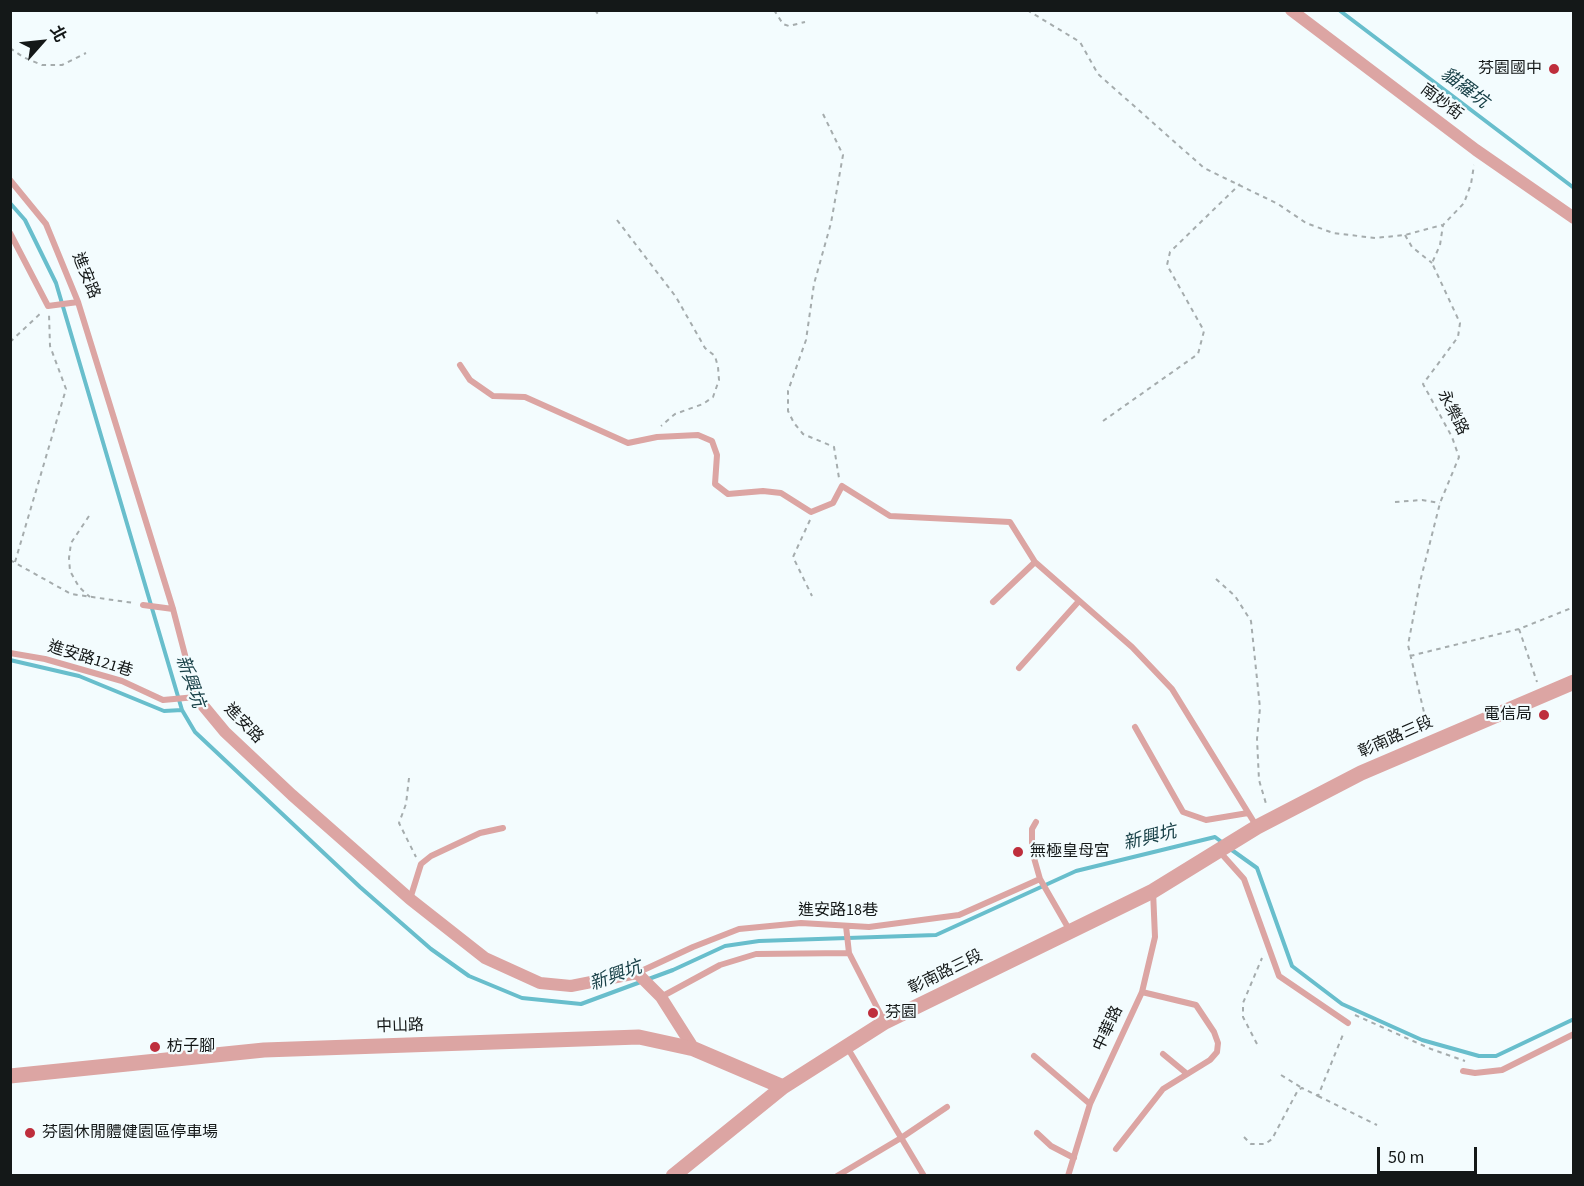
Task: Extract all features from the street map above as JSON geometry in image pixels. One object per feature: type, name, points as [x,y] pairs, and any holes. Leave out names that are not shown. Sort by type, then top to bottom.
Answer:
[{"type":"street","name":"南妙街","points":[[1291,10],[1476,150],[1574,218]]},
{"type":"street","name":"彰南路三段","points":[[673,1176],[783,1087],[885,1022],[1153,891],[1264,824],[1361,773],[1574,682]]},
{"type":"street","name":"進安路","points":[[196,697],[225,732],[410,900],[485,958],[540,983],[571,986],[638,974]]},
{"type":"street","points":[[638,974],[661,997],[694,1049]]},
{"type":"street","name":"中山路","points":[[10,1076],[264,1050],[639,1037],[694,1049],[783,1087]]},
{"type":"lane","name":"進安路","points":[[10,180],[46,224],[78,302],[173,609],[196,697]]},
{"type":"lane","points":[[10,233],[48,306],[78,302]]},
{"type":"lane","points":[[460,365],[470,380],[493,396],[525,397],[628,443],[657,437],[698,435],[712,441],[717,455],[715,484],[728,494],[763,491],[781,493],[812,512],[833,502],[842,486],[890,516],[1010,522],[1035,562],[1132,647],[1172,689],[1248,813],[1264,824]]},
{"type":"lane","points":[[993,602],[1035,562]]},
{"type":"lane","points":[[1019,668],[1079,601]]},
{"type":"lane","points":[[143,605],[173,609]]},
{"type":"lane","name":"進安路121巷","points":[[10,653],[45,659],[122,681],[163,700],[196,697]]},
{"type":"lane","points":[[1135,727],[1166,777],[1183,812],[1206,820],[1248,813]]},
{"type":"lane","points":[[1036,822],[1032,829],[1032,851],[1040,879],[1045,892],[1070,931]]},
{"type":"lane","points":[[410,900],[420,864],[456,843],[480,833],[503,828]]},
{"type":"lane","points":[[1221,850],[1244,879],[1267,950],[1279,976],[1348,1023]]},
{"type":"lane","name":"進安路18巷","points":[[638,974],[693,947],[739,929],[801,923],[868,927],[958,915],[1040,879]]},
{"type":"lane","name":"中華路","points":[[1068,1176],[1090,1104],[1142,992],[1155,937],[1153,891]]},
{"type":"lane","points":[[846,926],[849,953],[885,1022]]},
{"type":"lane","points":[[661,997],[720,964],[756,954],[849,953]]},
{"type":"lane","points":[[1116,1149],[1163,1089],[1185,1073],[1210,1060],[1216,1052],[1218,1043],[1214,1032],[1196,1005],[1142,992]]},
{"type":"lane","points":[[1463,1071],[1475,1073],[1502,1070],[1574,1034]]},
{"type":"lane","points":[[847,1047],[924,1176]]},
{"type":"lane","points":[[1163,1054],[1185,1073]]},
{"type":"lane","points":[[1034,1056],[1090,1104]]},
{"type":"lane","points":[[837,1176],[902,1138],[947,1107]]},
{"type":"lane","points":[[1037,1133],[1051,1146],[1074,1158]]},
{"type":"path","points":[[774,10],[783,24],[789,26],[805,22]]},
{"type":"path","points":[[1027,10],[1080,42],[1098,74],[1204,168],[1240,184],[1306,223],[1334,233],[1375,238],[1405,235],[1443,225],[1464,203],[1471,184],[1476,150]]},
{"type":"path","points":[[10,48],[22,57],[42,65],[62,64],[86,53]]},
{"type":"path","points":[[823,114],[843,155],[831,223],[814,284],[806,340],[788,391],[788,411],[803,434],[834,447],[842,486]]},
{"type":"path","points":[[1103,421],[1198,354],[1204,331],[1167,266],[1170,252],[1240,184]]},
{"type":"path","points":[[617,220],[676,297],[705,348],[715,356],[718,367],[719,380],[713,397],[704,404],[675,414],[659,428],[657,437]]},
{"type":"path","points":[[1405,235],[1412,247],[1432,263],[1440,245],[1443,225]]},
{"type":"path","name":"永樂路","points":[[1432,263],[1460,323],[1458,337],[1423,384],[1452,437],[1459,457],[1440,503],[1407,645],[1432,742]]},
{"type":"path","points":[[10,342],[48,306]]},
{"type":"path","points":[[15,562],[66,389],[50,346],[48,306]]},
{"type":"path","points":[[1395,502],[1422,500],[1440,503]]},
{"type":"path","points":[[812,512],[808,527],[793,557],[812,596]]},
{"type":"path","points":[[89,516],[71,543],[69,558],[70,571],[79,587],[90,597]]},
{"type":"path","points":[[10,560],[71,594],[143,605]]},
{"type":"path","points":[[1216,579],[1235,596],[1251,621],[1260,708],[1257,739],[1264,824]]},
{"type":"path","points":[[1410,656],[1519,629],[1574,607]]},
{"type":"path","points":[[1519,629],[1542,696]]},
{"type":"path","points":[[409,778],[406,804],[399,823],[420,864]]},
{"type":"path","points":[[1257,1044],[1244,1017],[1243,1003],[1255,970],[1267,950]]},
{"type":"path","points":[[1348,1011],[1431,1049],[1466,1060],[1463,1071]]},
{"type":"path","points":[[1318,1096],[1348,1023]]},
{"type":"path","points":[[1281,1075],[1302,1088],[1377,1125]]},
{"type":"path","points":[[1244,1137],[1257,1146],[1272,1139],[1290,1103],[1302,1088]]},
{"type":"waterway","name":"貓羅坑","points":[[1339,10],[1574,188]]},
{"type":"waterway","name":"新興坑","points":[[10,203],[25,220],[56,283],[182,710],[195,732],[360,887],[431,949],[469,976],[522,998],[581,1004],[673,970],[725,946],[759,941],[936,935],[1076,871],[1215,837],[1223,843]]},
{"type":"waterway","points":[[10,660],[79,676],[164,711],[182,710]]},
{"type":"waterway","name":"新興坑","points":[[1229,848],[1257,868],[1292,966],[1342,1004],[1422,1040],[1479,1056],[1496,1056],[1574,1019]]},
{"type":"place","name":"芬園國中","points":[[1554,69]]},
{"type":"place","name":"電信局","points":[[1544,715]]},
{"type":"place","name":"無極皇母宮","points":[[1018,852]]},
{"type":"place","name":"芬園","points":[[873,1013]]},
{"type":"place","name":"枋子腳","points":[[155,1047]]},
{"type":"place","name":"芬園休閒體健園區停車場","points":[[30,1133]]}]
